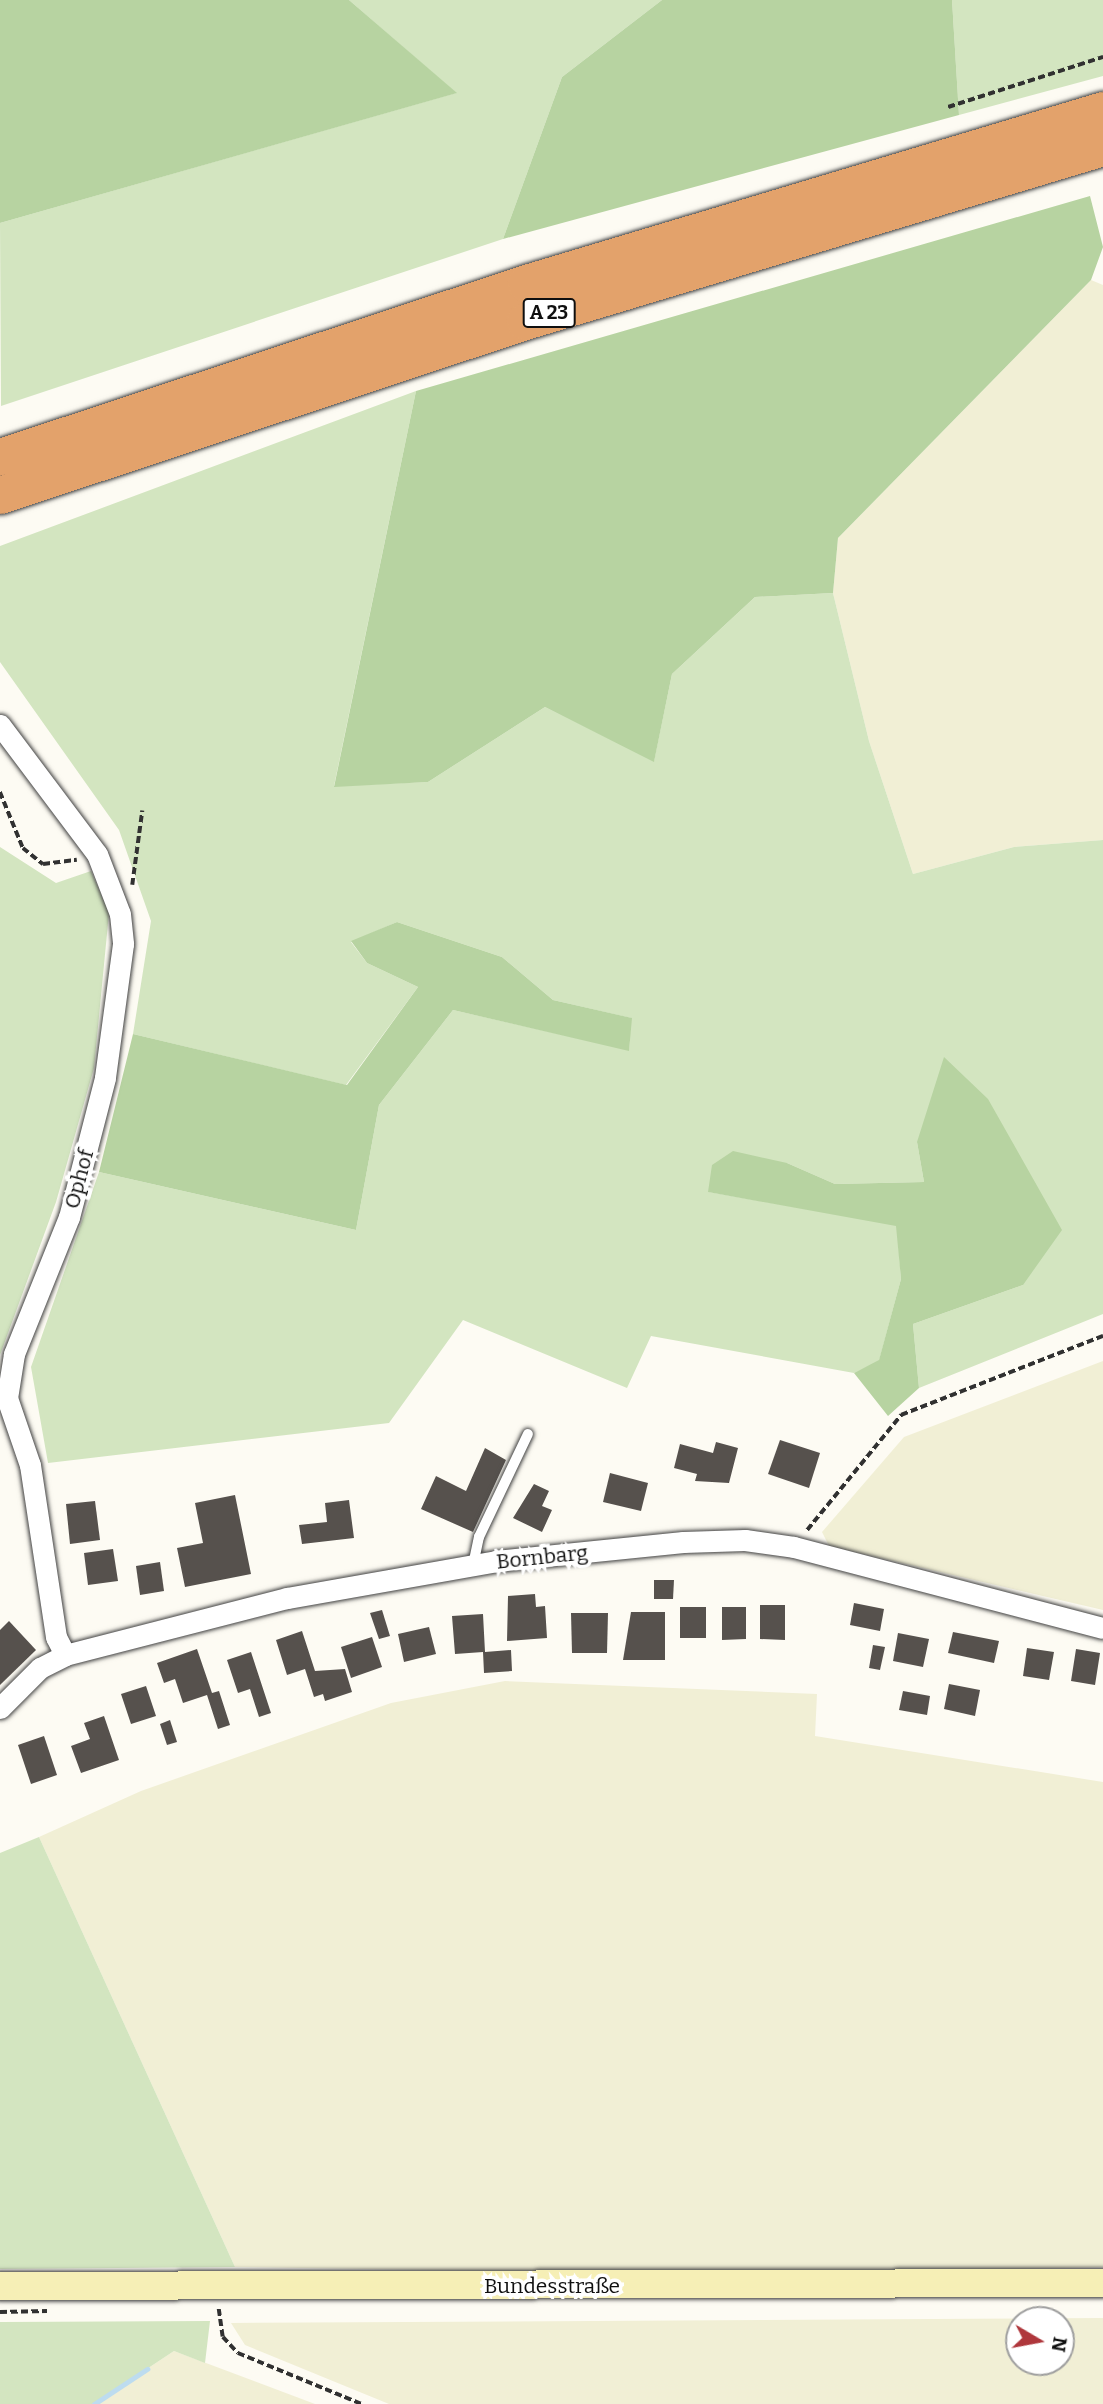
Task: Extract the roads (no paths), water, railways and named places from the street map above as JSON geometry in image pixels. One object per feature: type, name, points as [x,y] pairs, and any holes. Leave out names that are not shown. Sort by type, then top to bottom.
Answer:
[{"type":"highway","name":"A 23","points":[[0,457],[526,283],[1103,110]]},
{"type":"highway","name":"A 23","points":[[0,495],[525,321],[1103,147]]},
{"type":"street","name":"Ophof","points":[[0,725],[97,854],[117,904],[123,944],[105,1078],[69,1217],[14,1354],[8,1398],[30,1465],[56,1637],[65,1655]]},
{"type":"street","name":"Bornbarg","points":[[0,1708],[40,1668],[65,1655],[287,1598],[473,1565],[684,1542],[745,1540],[794,1548],[1103,1628]]},
{"type":"street","name":"Bundesstraße","points":[[0,2286],[1103,2283]]},
{"type":"lane","points":[[473,1565],[479,1538],[528,1434]]},
{"type":"waterway","points":[[94,2404],[147,2369]]}]
